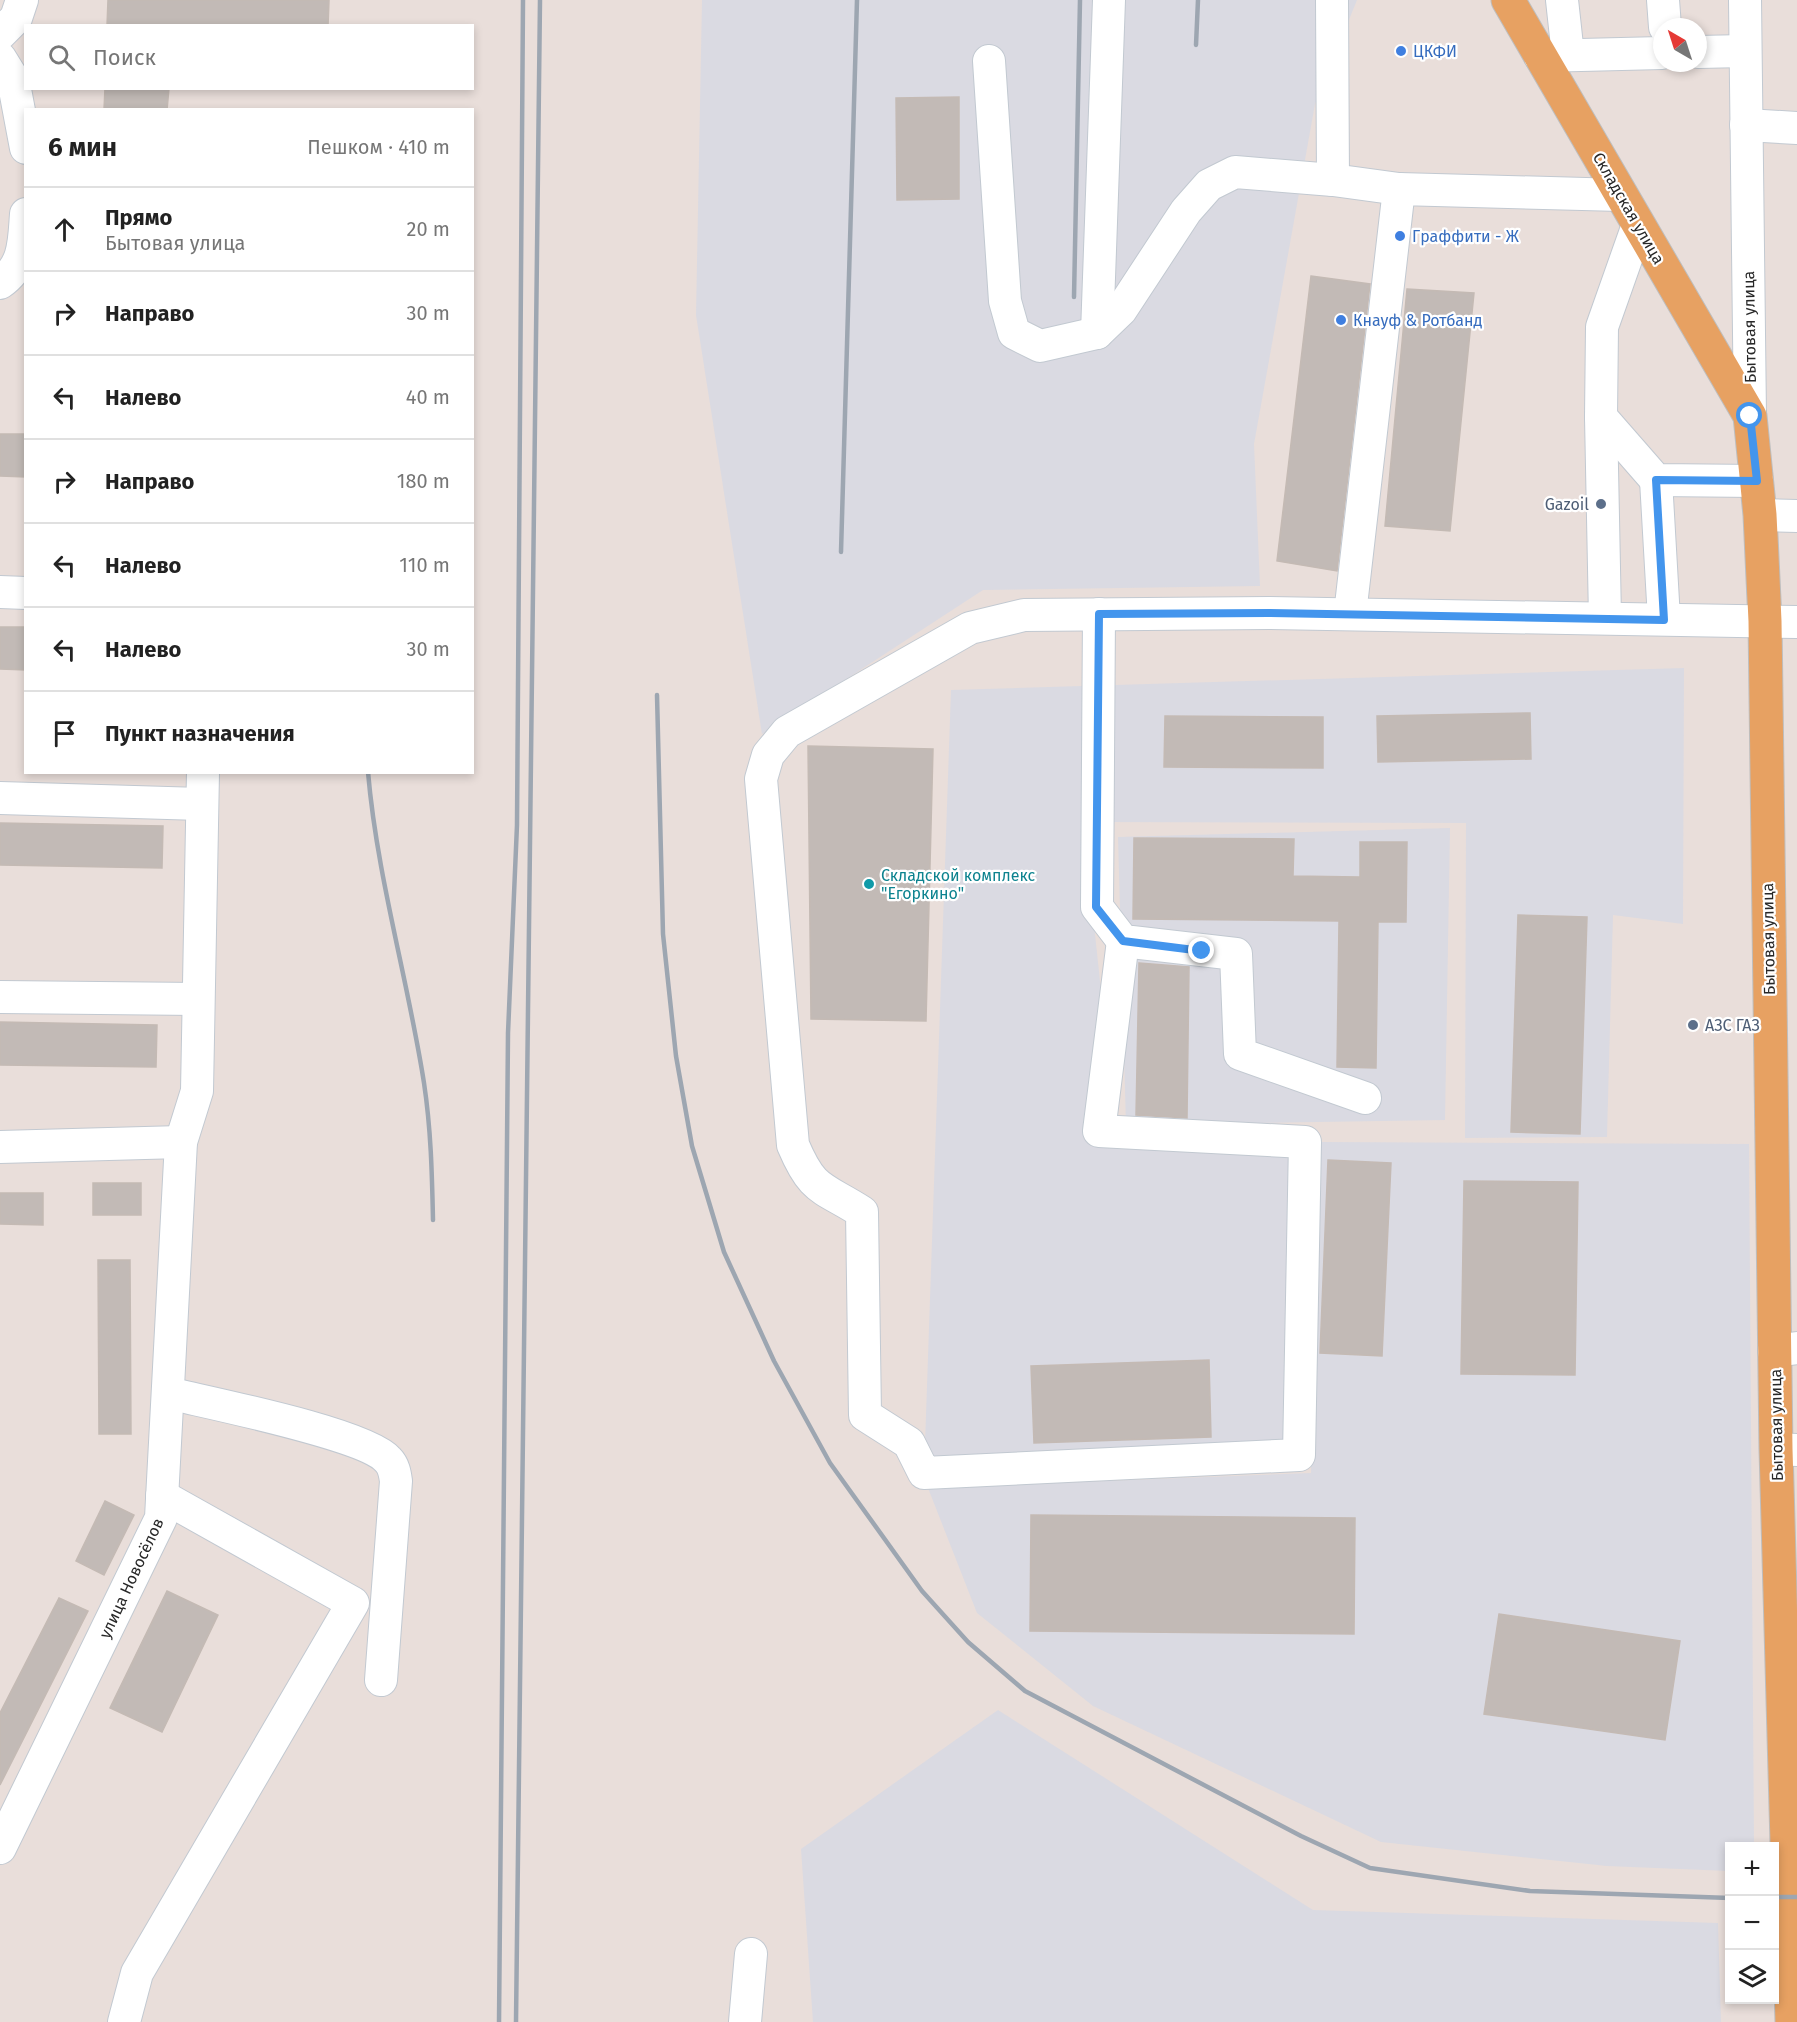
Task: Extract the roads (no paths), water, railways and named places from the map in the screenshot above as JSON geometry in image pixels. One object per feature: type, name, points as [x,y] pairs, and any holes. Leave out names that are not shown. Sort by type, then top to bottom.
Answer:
[{"type":"main road","name":"Складская улица","points":[[1508,0],[1554,55],[1621,195],[1750,416]]},
{"type":"main road","name":"Бытовая улица","points":[[1750,416],[1760,515],[1765,621],[1785,1349],[1792,2022]]},
{"type":"street","points":[[1097,333],[1109,0]]},
{"type":"street","points":[[1332,0],[1334,180]]},
{"type":"street","points":[[1562,0],[1554,55],[1653,53]]},
{"type":"street","points":[[1663,0],[1664,18]]},
{"type":"street","name":"Бытовая улица","points":[[1745,0],[1750,416]]},
{"type":"street","points":[[0,34],[24,10]]},
{"type":"street","points":[[1707,52],[1745,51]]},
{"type":"street","points":[[0,58],[13,79],[24,137]]},
{"type":"street","points":[[990,61],[1005,301],[1014,333],[1040,346],[1097,333],[1121,310],[1186,211],[1209,185],[1235,172],[1334,180],[1399,189],[1621,195]]},
{"type":"street","points":[[29,108],[30,90]]},
{"type":"street","points":[[1746,125],[1797,128]]},
{"type":"street","points":[[1350,614],[1399,189]]},
{"type":"street","points":[[1605,618],[1601,417],[1602,327],[1638,225]]},
{"type":"street","points":[[0,283],[13,274],[24,247]]},
{"type":"street","points":[[1601,417],[1656,480],[1664,620]]},
{"type":"street","points":[[1656,480],[1757,481]]},
{"type":"street","points":[[1760,515],[1797,516]]},
{"type":"street","points":[[0,592],[24,593]]},
{"type":"street","points":[[1099,614],[1096,907],[1123,941],[1236,954],[1240,1054],[1365,1098]]},
{"type":"street","points":[[1123,941],[1099,1131],[1305,1142],[1299,1455],[924,1473],[909,1443],[865,1415],[862,1212],[816,1185],[804,1170],[793,1145],[761,779],[768,755],[787,732],[970,627],[1024,615],[1350,614],[1797,622]]},
{"type":"street","name":"улица Новосёлов","points":[[0,1848],[161,1518],[181,1142],[197,1091],[203,774]]},
{"type":"street","points":[[0,798],[201,804]]},
{"type":"street","points":[[0,997],[198,999]]},
{"type":"street","points":[[0,1148],[181,1142]]},
{"type":"street","points":[[168,1393],[356,1440],[388,1460],[394,1470],[396,1481],[381,1680]]},
{"type":"street","points":[[124,2022],[137,1973],[353,1604],[162,1496]]},
{"type":"street","points":[[745,2022],[751,1954]]},
{"type":"railway","points":[[499,2022],[508,1033],[517,825],[523,0]]},
{"type":"railway","points":[[516,2022],[540,0]]},
{"type":"railway","points":[[841,552],[857,0]]},
{"type":"railway","points":[[1074,297],[1080,0]]},
{"type":"railway","points":[[1196,45],[1198,0]]},
{"type":"railway","points":[[657,695],[663,934],[676,1056],[692,1146],[724,1252],[774,1361],[830,1463],[922,1591],[968,1642],[1025,1691],[1301,1836],[1370,1868],[1530,1891],[1725,1898]]},
{"type":"railway","points":[[368,774],[385,889],[424,1083],[430,1134],[433,1220]]},
{"type":"railway","points":[[1779,1897],[1797,1897]]},
{"type":"place","name":"ЦКФИ","points":[[1401,51]]},
{"type":"place","name":"Граффити - Ж","points":[[1400,236]]},
{"type":"place","name":"Кнауф & Ротбанд","points":[[1341,320]]},
{"type":"place","name":"Gazoil","points":[[1601,504]]},
{"type":"place","name":"Складской комплекс \"Егоркино\"","points":[[869,884]]},
{"type":"place","name":"АЗС ГАЗ","points":[[1693,1025]]}]
